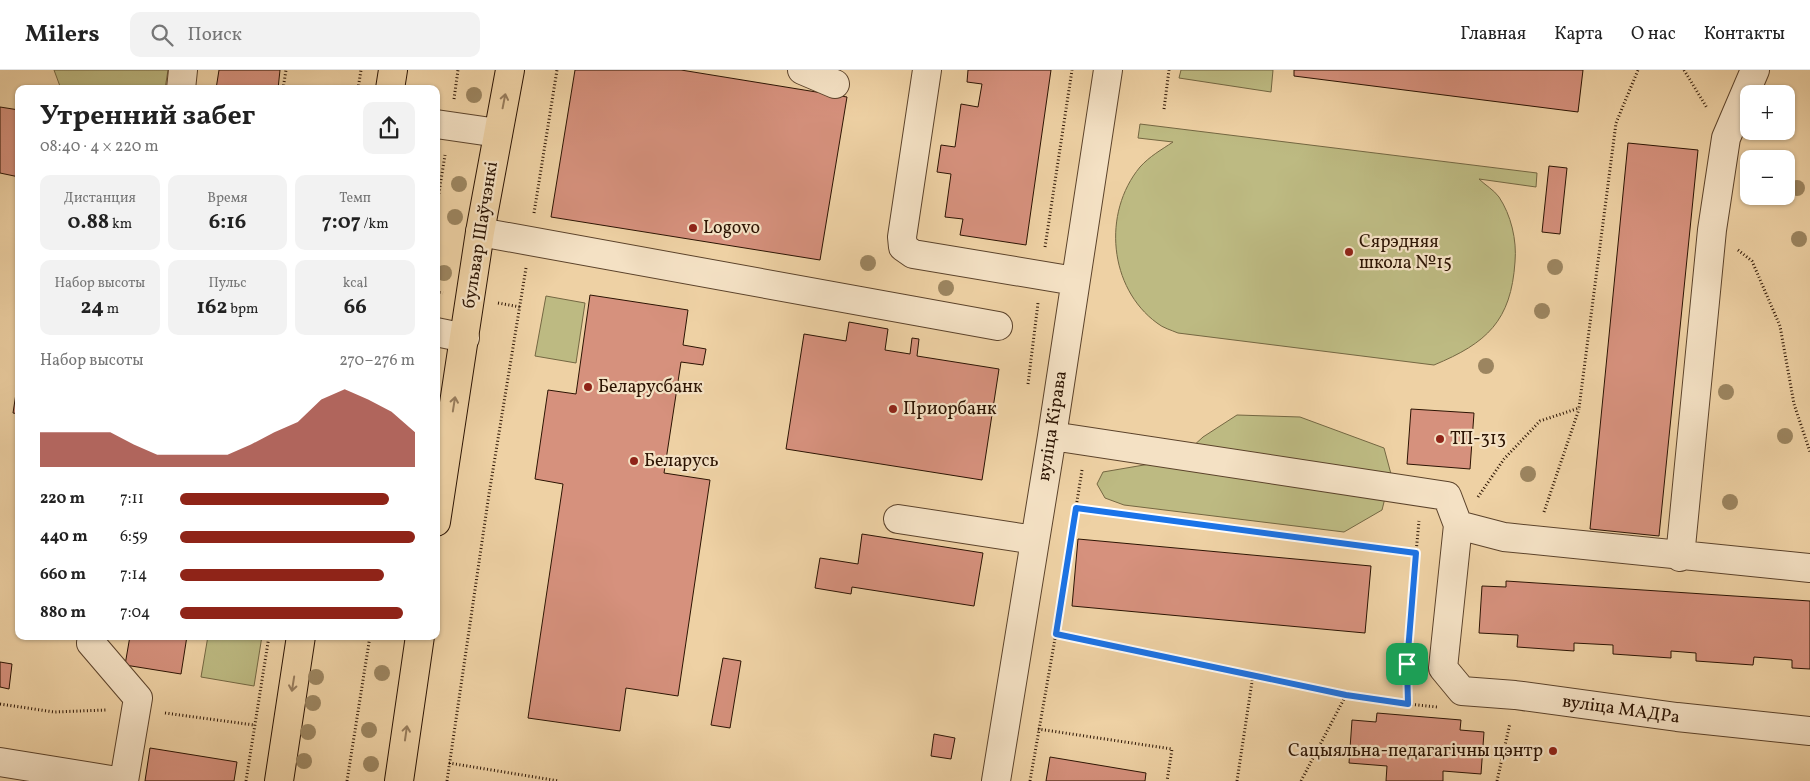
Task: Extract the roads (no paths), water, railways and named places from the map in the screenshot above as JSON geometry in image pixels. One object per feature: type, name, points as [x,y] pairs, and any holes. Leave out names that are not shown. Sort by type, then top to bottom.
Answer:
[{"type":"main road","points":[[391,85],[393,70]]},
{"type":"main road","name":"бульвар Шаўчэнкі","points":[[440,497],[480,232],[510,70]]},
{"type":"main road","points":[[279,781],[300,640]]},
{"type":"main road","points":[[399,781],[419,640]]},
{"type":"street","points":[[181,85],[183,70]]},
{"type":"street","points":[[802,70],[835,84]]},
{"type":"street","points":[[928,70],[902,236],[903,247],[913,254],[1075,281]]},
{"type":"street","name":"вуліца Кірава","points":[[996,781],[1052,436],[1108,70]]},
{"type":"street","points":[[1680,557],[1712,230],[1726,138],[1755,70]]},
{"type":"street","points":[[440,125],[498,132]]},
{"type":"street","points":[[480,232],[998,326]]},
{"type":"street","points":[[440,333],[465,338]]},
{"type":"street","points":[[1052,436],[1447,496],[1458,525],[1504,537],[1680,557],[1810,564]]},
{"type":"street","points":[[898,520],[1035,540]]},
{"type":"street","name":"вуліца МАДРа","points":[[1458,525],[1443,668],[1462,691],[1515,695],[1677,718],[1810,731]]},
{"type":"street","points":[[91,640],[91,643],[138,698],[124,781]]},
{"type":"street","points":[[0,762],[117,781]]},
{"type":"place","name":"Logovo","points":[[693,228]]},
{"type":"place","name":"Сярэдняя школа №15","points":[[1349,252]]},
{"type":"place","name":"Беларусбанк","points":[[588,387]]},
{"type":"place","name":"Приорбанк","points":[[893,409]]},
{"type":"place","name":"ТП-313","points":[[1440,439]]},
{"type":"place","name":"Беларусь","points":[[634,461]]},
{"type":"place","name":"Сацыяльна-педагагічны цэнтр","points":[[1553,751]]}]
